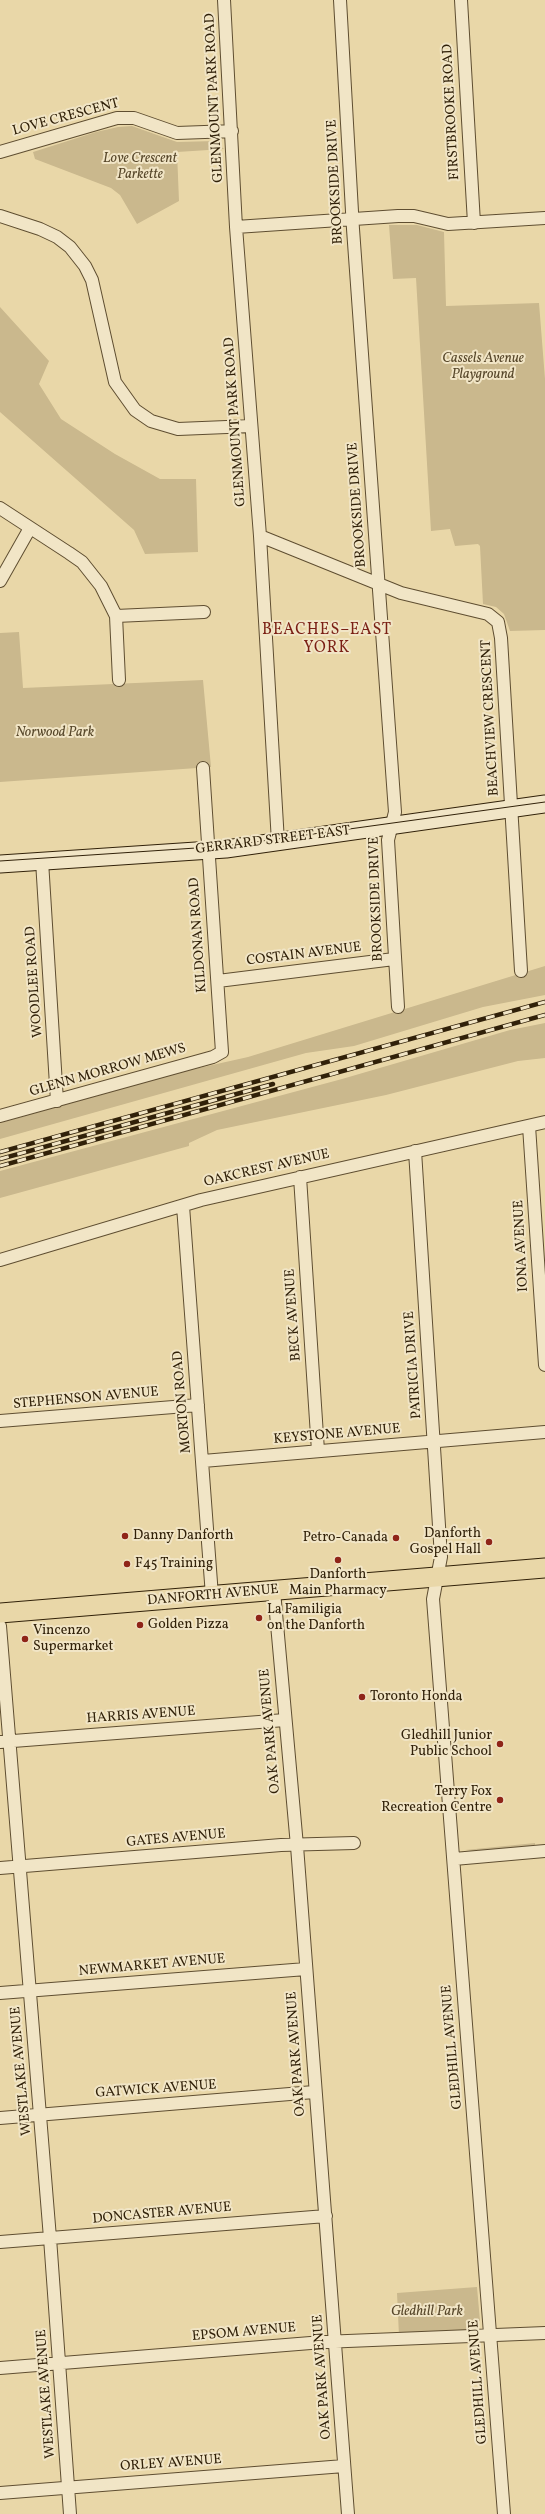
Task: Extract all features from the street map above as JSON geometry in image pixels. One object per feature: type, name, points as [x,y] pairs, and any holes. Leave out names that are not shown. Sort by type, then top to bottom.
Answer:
[{"type":"main road","name":"GERRARD STREET EAST","points":[[0,864],[209,850],[278,842],[545,804]]},
{"type":"main road","name":"DANFORTH AVENUE","points":[[0,1613],[545,1568]]},
{"type":"street","name":"GLENMOUNT PARK ROAD","points":[[224,0],[236,227],[260,536],[278,842]]},
{"type":"street","name":"BROOKSIDE DRIVE","points":[[340,0],[353,219],[395,812],[388,840],[398,1007]]},
{"type":"street","name":"FIRSTBROOKE ROAD","points":[[461,0],[474,223]]},
{"type":"street","name":"LOVE CRESCENT","points":[[0,152],[117,118],[134,118],[176,133],[232,131]]},
{"type":"street","points":[[0,216],[40,229],[57,237],[70,247],[85,266],[92,280],[115,382],[135,410],[151,421],[178,429],[251,426]]},
{"type":"street","points":[[236,227],[414,216],[448,224],[545,218]]},
{"type":"street","points":[[0,508],[82,562],[101,586],[116,616],[119,680]]},
{"type":"street","points":[[0,581],[30,528]]},
{"type":"street","name":"BEACHVIEW CRESCENT","points":[[260,536],[401,593],[488,614],[498,622],[501,638],[521,971]]},
{"type":"street","points":[[116,616],[204,612]]},
{"type":"street","name":"KILDONAN ROAD","points":[[203,768],[222,1052]]},
{"type":"street","name":"WOODLEE ROAD","points":[[42,861],[57,1101]]},
{"type":"street","name":"COSTAIN AVENUE","points":[[218,981],[394,959]]},
{"type":"street","name":"GLENN MORROW MEWS","points":[[0,1116],[213,1057],[222,1052]]},
{"type":"street","name":"OAKCREST AVENUE","points":[[0,1260],[183,1206],[415,1150],[545,1122]]},
{"type":"street","name":"IONA AVENUE","points":[[529,1126],[545,1365]]},
{"type":"street","name":"PATRICIA DRIVE","points":[[415,1150],[441,1557],[437,1578]]},
{"type":"street","name":"BECK AVENUE","points":[[300,1177],[318,1452]]},
{"type":"street","name":"MORTON ROAD","points":[[183,1206],[212,1596]]},
{"type":"street","name":"STEPHENSON AVENUE","points":[[0,1421],[198,1405]]},
{"type":"street","name":"KEYSTONE AVENUE","points":[[203,1461],[545,1432]]},
{"type":"street","name":"GLEDHILL AVENUE","points":[[437,1578],[432,1599],[454,1859],[504,2514]]},
{"type":"street","name":"OAK PARK AVENUE","points":[[274,1591],[297,1846],[314,2092],[326,2216],[348,2514]]},
{"type":"street","name":"WESTLAKE AVENUE","points":[[0,1626],[2,1627],[5,1741],[30,1991],[70,2514]]},
{"type":"street","name":"HARRIS AVENUE","points":[[5,1741],[285,1720]]},
{"type":"street","name":"GATES AVENUE","points":[[0,1868],[281,1846],[354,1843]]},
{"type":"street","points":[[454,1859],[545,1851]]},
{"type":"street","name":"NEWMARKET AVENUE","points":[[0,1993],[306,1969]]},
{"type":"street","name":"GATWICK AVENUE","points":[[0,2118],[314,2092]]},
{"type":"street","name":"DONCASTER AVENUE","points":[[0,2242],[326,2216]]},
{"type":"street","name":"EPSOM AVENUE","points":[[0,2368],[336,2341],[545,2333]]},
{"type":"street","name":"ORLEY AVENUE","points":[[0,2493],[344,2466]]},
{"type":"green space","name":"Love Crescent Parkette","points":[[132,126],[177,142],[215,141],[224,149],[177,152],[179,201],[137,224],[120,195],[111,188],[35,159],[33,152],[96,132],[118,127]]},
{"type":"green space","name":"Cassels Avenue Playground","points":[[389,225],[417,225],[444,232],[446,306],[539,303],[545,379],[545,630],[510,631],[504,614],[496,607],[483,604],[480,546],[478,544],[455,546],[450,529],[431,531],[416,278],[393,279]]},
{"type":"green space","points":[[0,307],[49,361],[39,384],[61,419],[115,454],[160,479],[196,479],[198,552],[145,554],[134,530],[0,412]]},
{"type":"green space","name":"Norwood Park","points":[[19,632],[23,688],[203,680],[211,767],[0,782],[0,633]]},
{"type":"green space","points":[[545,966],[545,995],[483,1007],[354,1046],[306,1053],[0,1139],[0,1123],[181,1072],[248,1057]]},
{"type":"green space","points":[[545,1023],[545,1058],[518,1061],[386,1095],[217,1130],[189,1143],[189,1146],[0,1198],[0,1171],[342,1079],[510,1030]]},
{"type":"green space","points":[[535,1843],[535,1846],[474,1851],[465,1850]]},
{"type":"green space","name":"Gledhill Park","points":[[477,2287],[480,2321],[470,2324],[471,2330],[399,2336],[397,2293]]},
{"type":"tram line","points":[[0,861],[226,846],[545,802]]},
{"type":"railway","points":[[0,1152],[545,1002]]},
{"type":"railway","points":[[0,1166],[545,1015]]},
{"type":"railway","points":[[0,1159],[273,1084]]},
{"type":"place","name":"Danny Danforth","points":[[125,1536]]},
{"type":"place","name":"Petro-Canada","points":[[396,1538]]},
{"type":"place","name":"Danforth Gospel Hall","points":[[489,1542]]},
{"type":"place","name":"Danforth Main Pharmacy","points":[[338,1560]]},
{"type":"place","name":"F45 Training","points":[[127,1564]]},
{"type":"place","name":"La Familigia on the Danforth","points":[[259,1618]]},
{"type":"place","name":"Golden Pizza","points":[[140,1625]]},
{"type":"place","name":"Vincenzo Supermarket","points":[[25,1639]]},
{"type":"place","name":"Toronto Honda","points":[[362,1697]]},
{"type":"place","name":"Gledhill Junior Public School","points":[[500,1744]]},
{"type":"place","name":"Terry Fox Recreation Centre","points":[[500,1800]]},
{"type":"district","name":"BEACHES–EAST YORK","points":[[327,640]]}]
